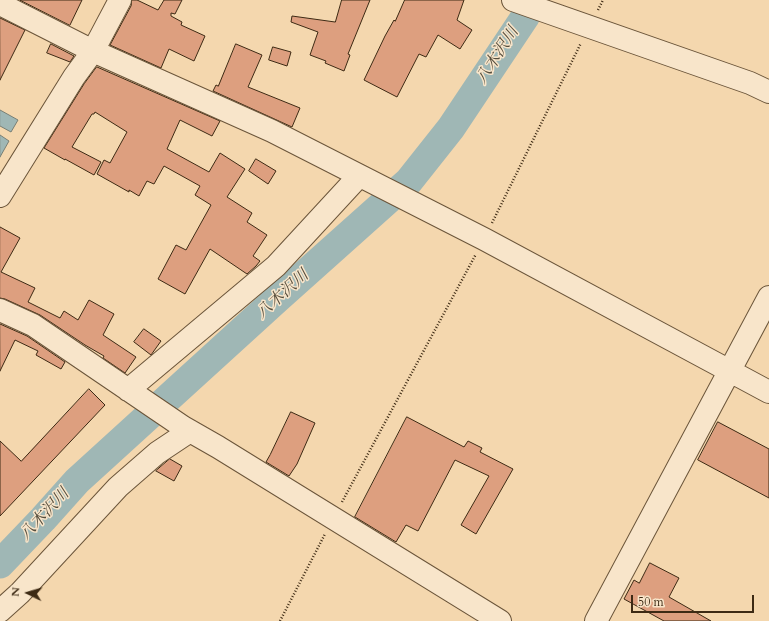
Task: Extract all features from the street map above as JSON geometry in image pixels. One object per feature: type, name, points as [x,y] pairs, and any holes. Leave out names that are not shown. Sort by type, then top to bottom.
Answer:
[{"type":"street","points":[[0,196],[74,77],[93,51],[120,0]]},
{"type":"street","points":[[513,0],[750,83],[769,92]]},
{"type":"street","points":[[0,4],[93,51],[272,131],[484,239],[769,392]]},
{"type":"street","points":[[128,390],[276,266],[363,178]]},
{"type":"street","points":[[596,621],[769,297]]},
{"type":"street","points":[[0,310],[33,325],[186,429],[334,518],[500,621]]},
{"type":"street","points":[[0,611],[20,593],[118,487],[186,429]]},
{"type":"path","points":[[280,621],[484,239],[603,0]]},
{"type":"water","points":[[0,110],[18,120],[11,132],[0,126]]},
{"type":"water","points":[[0,135],[9,141],[0,157]]},
{"type":"building","points":[[20,0],[82,0],[70,25]]},
{"type":"building","points":[[132,0],[137,0],[158,10],[164,0],[182,0],[175,14],[171,13],[171,16],[182,22],[181,25],[205,36],[194,61],[169,49],[161,68],[110,45],[131,6]]},
{"type":"building","points":[[342,0],[370,0],[348,54],[350,55],[344,71],[325,63],[326,61],[310,55],[318,32],[291,22],[292,16],[335,22]]},
{"type":"building","points":[[405,0],[464,0],[457,20],[472,30],[460,49],[438,35],[426,57],[419,54],[397,97],[364,80],[385,36],[394,20],[395,21]]},
{"type":"building","points":[[0,18],[25,30],[0,80]]},
{"type":"building","points":[[51,44],[74,56],[70,62],[47,53]]},
{"type":"building","points":[[236,44],[262,55],[248,87],[300,108],[292,127],[213,91],[216,85],[218,86]]},
{"type":"building","points":[[273,47],[291,52],[287,66],[269,60]]},
{"type":"building","points":[[97,67],[220,121],[212,136],[180,120],[167,149],[209,172],[220,153],[245,169],[227,197],[252,213],[247,222],[267,235],[253,256],[260,261],[247,274],[210,249],[185,294],[158,279],[176,245],[186,250],[211,205],[195,195],[200,186],[164,166],[154,184],[147,181],[139,196],[97,174],[104,160],[110,163],[127,132],[95,112],[92,114],[72,147],[101,162],[94,175],[44,148],[84,84]]},
{"type":"building","points":[[256,159],[276,171],[268,184],[249,171]]},
{"type":"building","points":[[0,227],[20,238],[1,272],[35,288],[28,302],[60,318],[64,311],[78,320],[89,300],[114,314],[103,335],[136,357],[125,373],[103,358],[104,356],[40,315],[0,298]]},
{"type":"building","points":[[0,324],[27,336],[65,362],[61,369],[36,355],[38,351],[15,340],[0,371]]},
{"type":"building","points":[[144,329],[161,341],[151,355],[134,342]]},
{"type":"building","points":[[89,389],[105,405],[0,516],[0,441],[21,461]]},
{"type":"building","points":[[291,412],[315,423],[297,464],[289,476],[266,462]]},
{"type":"building","points":[[407,417],[464,447],[468,441],[482,448],[480,452],[513,469],[476,534],[461,525],[489,476],[455,460],[418,531],[406,525],[396,542],[355,517]]},
{"type":"building","points":[[718,422],[769,449],[769,498],[698,460]]},
{"type":"building","points":[[170,459],[182,466],[174,481],[156,471]]},
{"type":"building","points":[[650,563],[679,578],[669,597],[711,621],[664,621],[624,599],[634,580],[639,583]]},
{"type":"waterway","name":"八木沢川","points":[[0,564],[77,481],[409,181],[451,128],[525,17],[534,0]]}]
